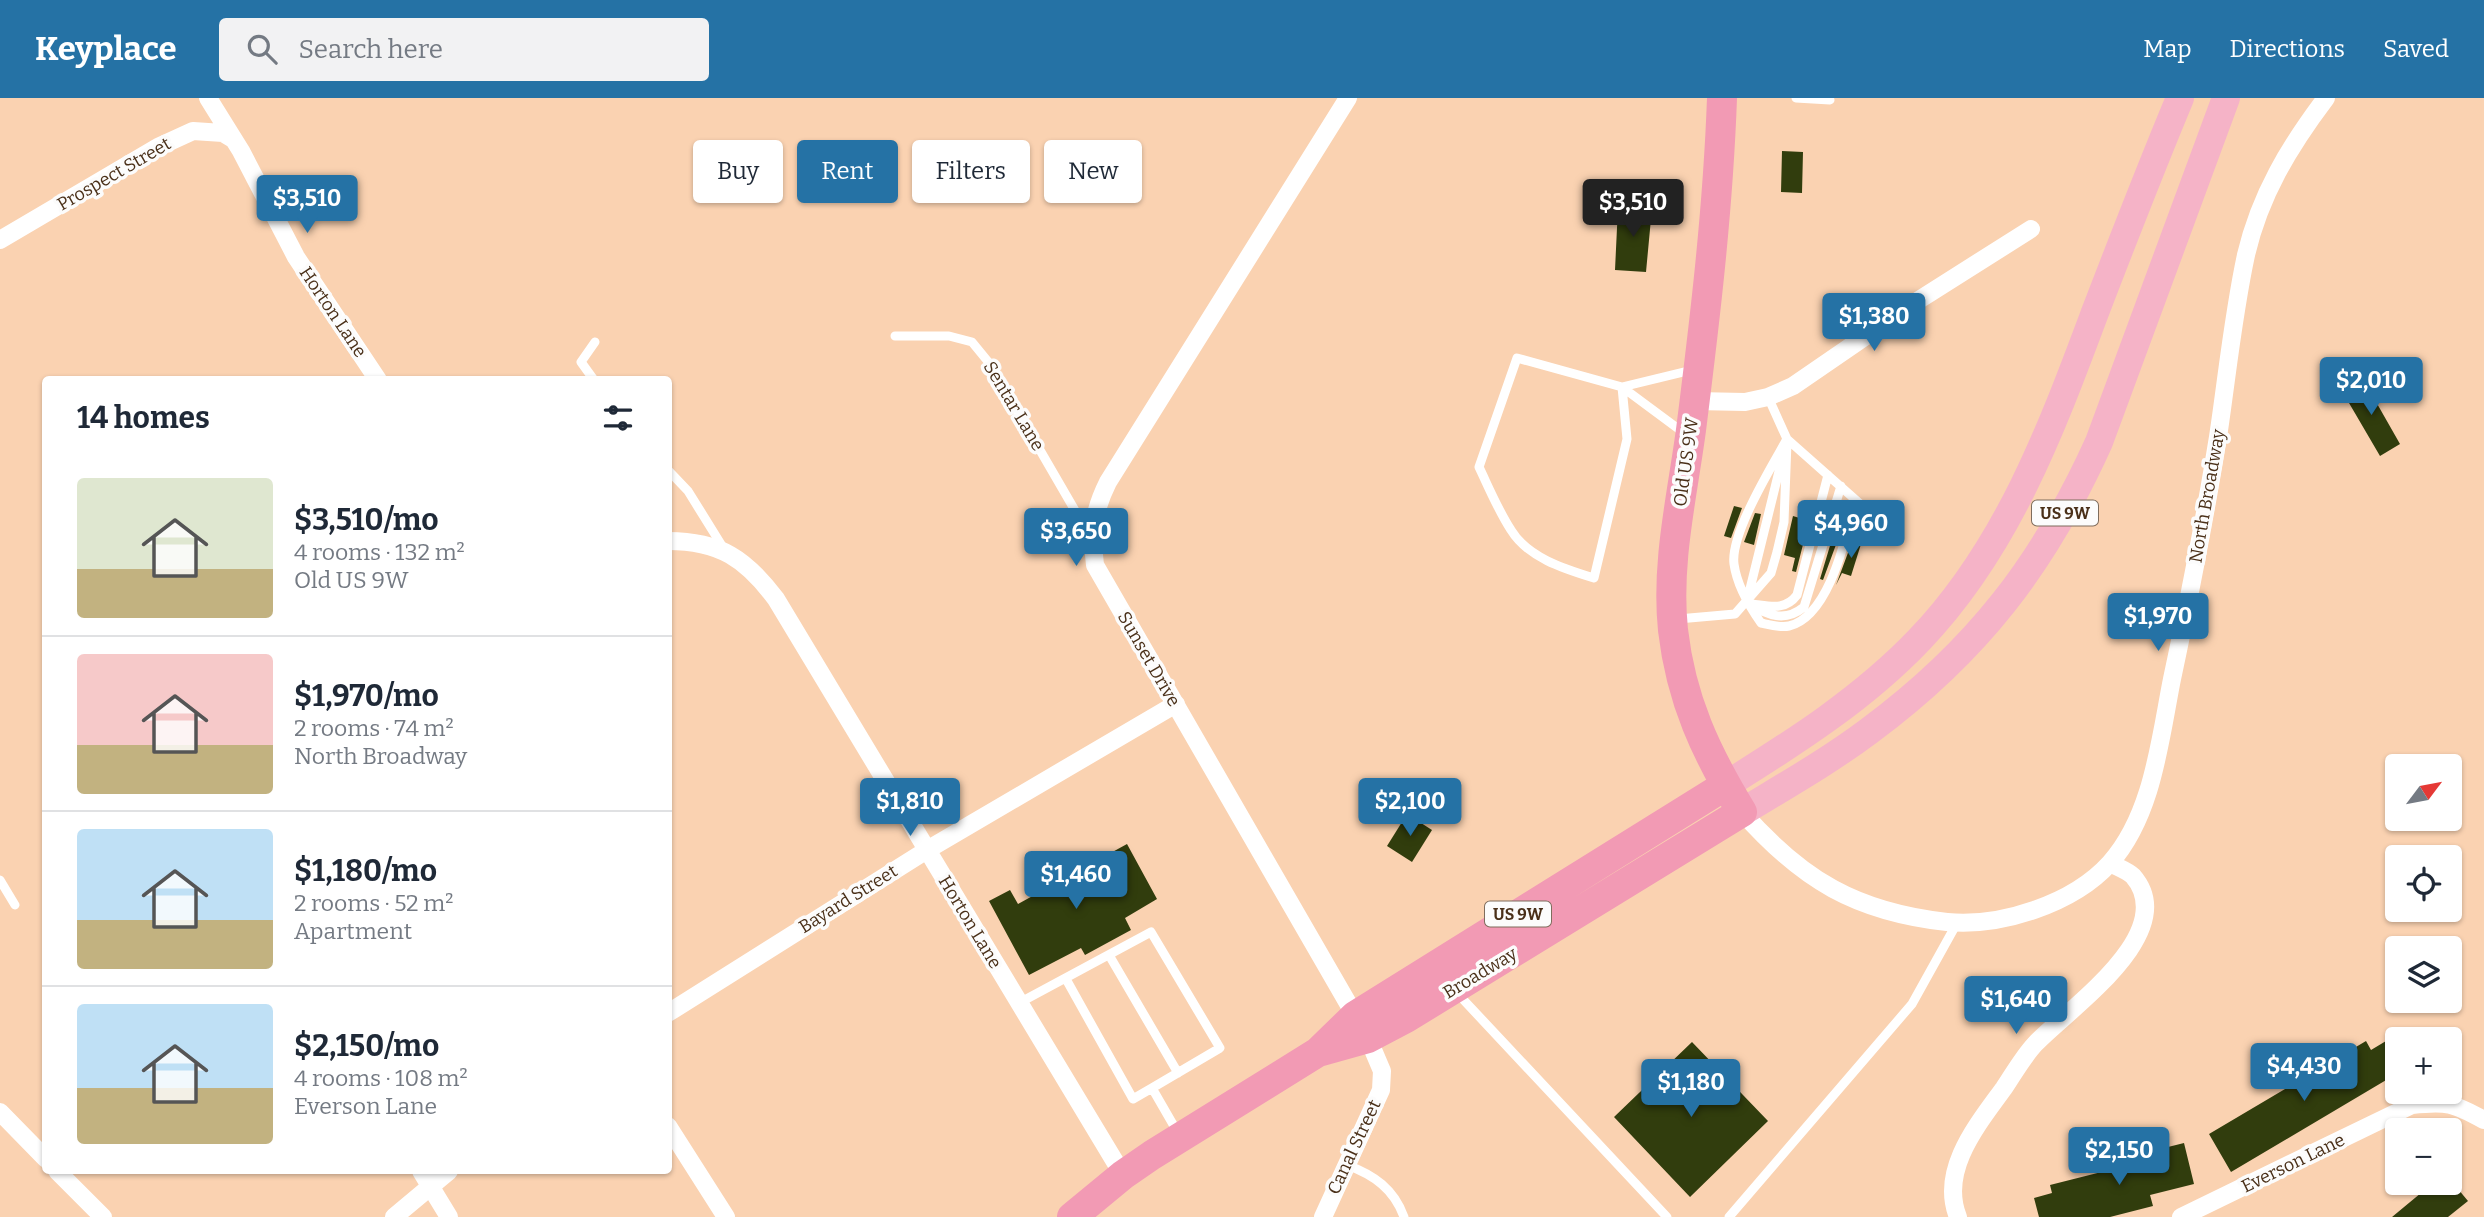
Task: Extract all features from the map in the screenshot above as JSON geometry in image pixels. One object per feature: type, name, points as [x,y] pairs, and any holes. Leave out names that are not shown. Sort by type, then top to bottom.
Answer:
[{"type":"highway","name":"Old US 9W","points":[[1722,98],[1715,240],[1675,535],[1672,568],[1673,619],[1683,684],[1692,713],[1712,762],[1742,812]]},
{"type":"highway","name":"Broadway","points":[[1072,1217],[1123,1175],[1180,1137],[1361,1027],[1726,785]]},
{"type":"highway","name":"Broadway","points":[[1361,1027],[1454,990],[1742,812]]},
{"type":"main road","name":"US 9W","points":[[1726,785],[1846,706],[1886,672],[1923,637],[1985,556],[2032,471],[2180,98]]},
{"type":"main road","name":"US 9W","points":[[1742,812],[1867,732],[1911,698],[1987,623],[2021,581],[2076,492],[2099,442],[2226,98]]},
{"type":"street","name":"Horton Lane","points":[[208,98],[207,101],[241,151],[296,257],[375,376]]},
{"type":"street","name":"Sunset Drive","points":[[1348,98],[1108,482],[1096,507],[1092,540],[1095,565],[1361,1027]]},
{"type":"street","name":"North Broadway","points":[[1742,812],[1769,842],[1814,879],[1867,904],[1902,914],[1957,923],[1987,920],[2034,908],[2091,881],[2110,863],[2129,835],[2144,800],[2159,743],[2215,454],[2246,254],[2270,183],[2291,145],[2326,98]]},
{"type":"street","name":"Prospect Street","points":[[0,240],[158,148],[193,131],[223,133],[233,139]]},
{"type":"street","points":[[1695,401],[1729,403],[1768,397],[1793,386],[1911,305],[2031,229]]},
{"type":"street","name":"Horton Lane","points":[[672,541],[705,544],[725,551],[745,563],[776,599],[1123,1175]]},
{"type":"street","name":"Bayard Street","points":[[672,1010],[927,850],[1176,704]]},
{"type":"street","points":[[1958,1217],[1952,1202],[1954,1176],[1969,1137],[2033,1046],[2119,964],[2138,935],[2146,906],[2144,896],[2132,875],[2110,863]]},
{"type":"street","name":"Canal Street","points":[[1323,1217],[1381,1090],[1382,1070],[1361,1027]]},
{"type":"street","name":"Everson Lane","points":[[2181,1217],[2412,1105],[2438,1102],[2454,1104],[2484,1119]]},
{"type":"street","points":[[0,1112],[42,1155]]},
{"type":"street","points":[[672,1132],[726,1217]]},
{"type":"street","points":[[60,1174],[103,1217]]},
{"type":"street","points":[[394,1217],[426,1178],[449,1217]]},
{"type":"lane","points":[[1796,98],[1830,100]]},
{"type":"lane","name":"Sentar Lane","points":[[895,336],[949,336],[972,342],[990,363],[1092,540]]},
{"type":"lane","points":[[591,376],[581,362],[594,342]]},
{"type":"lane","points":[[1622,387],[1627,439],[1594,578],[1560,568],[1537,554],[1512,533],[1479,467],[1517,358],[1622,387],[1690,437]]},
{"type":"lane","points":[[1622,387],[1699,368]]},
{"type":"lane","points":[[1768,397],[1787,439],[1875,517]]},
{"type":"lane","points":[[1787,439],[1748,510],[1734,562],[1747,603],[1761,623],[1787,626],[1807,617],[1821,601],[1856,500]]},
{"type":"lane","points":[[1747,603],[1787,439]]},
{"type":"lane","points":[[1673,619],[1735,614],[1771,573],[1784,522],[1787,439]]},
{"type":"lane","points":[[672,474],[688,491],[725,551]]},
{"type":"lane","points":[[1747,603],[1784,607],[1797,595],[1828,475]]},
{"type":"lane","points":[[1747,603],[1778,617],[1795,614],[1804,607],[1841,486]]},
{"type":"lane","points":[[0,880],[15,905]]},
{"type":"lane","points":[[1729,1217],[1912,1004],[1957,923]]},
{"type":"lane","points":[[1019,1003],[1151,932],[1220,1048],[1133,1099],[1066,979]]},
{"type":"lane","points":[[1109,955],[1178,1073]]},
{"type":"lane","points":[[1454,990],[1667,1217]]},
{"type":"lane","points":[[1152,1088],[1180,1137]]},
{"type":"lane","points":[[1345,1164],[1369,1173],[1383,1183],[1404,1217]]},
{"type":"building","points":[[1782,151],[1803,152],[1802,193],[1781,192]]},
{"type":"building","points":[[1618,207],[1652,208],[1646,272],[1615,270]]},
{"type":"building","points":[[2363,379],[2400,444],[2380,456],[2342,391]]},
{"type":"building","points":[[1734,506],[1742,508],[1731,538],[1724,536]]},
{"type":"building","points":[[1755,513],[1761,514],[1754,545],[1744,542]]},
{"type":"building","points":[[1793,516],[1809,521],[1796,572],[1792,571],[1795,558],[1784,555]]},
{"type":"building","points":[[1835,529],[1841,531],[1823,580],[1820,579]]},
{"type":"building","points":[[1852,542],[1861,544],[1851,576],[1842,573],[1836,585]]},
{"type":"building","points":[[1407,814],[1432,830],[1412,862],[1387,846]]},
{"type":"building","points":[[1127,844],[1157,899],[1125,918],[1131,930],[1085,955],[1081,948],[1029,975],[989,901],[1010,890],[1018,904]]},
{"type":"building","points":[[2366,1041],[2371,1050],[2385,1042],[2385,1081],[2231,1172],[2209,1134]]},
{"type":"building","points":[[1692,1042],[1768,1121],[1690,1197],[1614,1117]]},
{"type":"building","points":[[2184,1143],[2194,1184],[2150,1195],[2153,1206],[2110,1217],[2039,1217],[2034,1198],[2052,1193],[2050,1185],[2141,1162],[2140,1154]]},
{"type":"building","points":[[2462,1194],[2468,1201],[2448,1217],[2392,1217],[2419,1195]]}]
